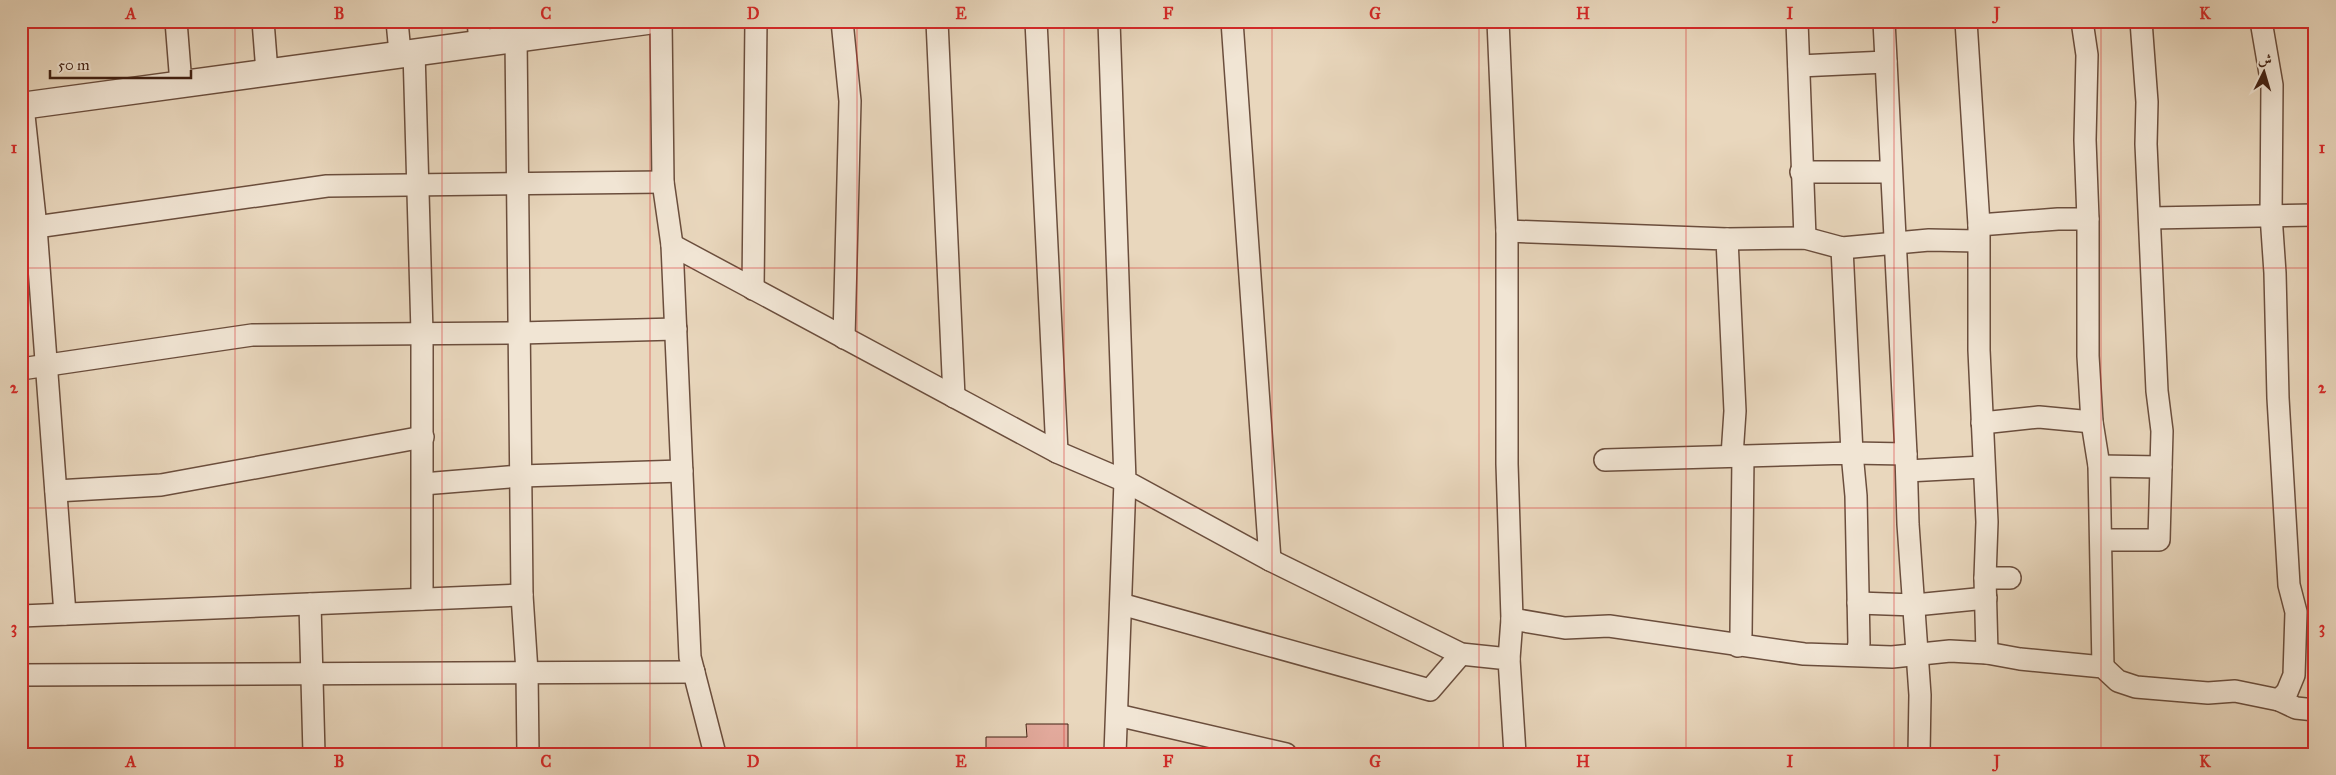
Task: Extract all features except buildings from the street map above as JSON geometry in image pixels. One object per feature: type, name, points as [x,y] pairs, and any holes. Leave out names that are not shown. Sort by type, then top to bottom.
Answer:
[{"type":"street","points":[[176,21],[181,84]]},
{"type":"street","points":[[263,21],[267,72]]},
{"type":"street","points":[[397,21],[407,52],[418,185],[422,333],[422,599]]},
{"type":"street","points":[[66,614],[36,227],[22,106],[407,52],[479,32],[516,38],[579,26],[647,21]]},
{"type":"street","points":[[661,21],[663,182],[672,245],[690,657],[715,754]]},
{"type":"street","points":[[753,289],[756,21]]},
{"type":"street","points":[[842,21],[850,101],[844,338]]},
{"type":"street","points":[[937,21],[954,397]]},
{"type":"street","points":[[1036,21],[1057,452]]},
{"type":"street","points":[[1109,21],[1126,481],[1116,754]]},
{"type":"street","points":[[1232,21],[1270,560]]},
{"type":"street","points":[[1498,21],[1507,231],[1507,464],[1512,619],[1509,659],[1515,754]]},
{"type":"street","points":[[1797,21],[1801,172],[1805,238]]},
{"type":"street","points":[[1884,21],[1890,172],[1907,463],[1908,524],[1920,695],[1919,754]]},
{"type":"street","points":[[1966,21],[1978,233],[1983,467],[1987,522],[1985,588],[1987,653]]},
{"type":"street","points":[[2082,21],[2087,55],[2085,140],[2088,219],[2088,356],[2092,422],[2099,466],[2102,540],[2103,667]]},
{"type":"street","points":[[2102,540],[2159,540],[2162,430],[2157,391],[2146,144],[2148,102],[2141,21]]},
{"type":"street","points":[[2261,21],[2272,85],[2271,215],[2275,274],[2278,398],[2288,585],[2296,612],[2294,675],[2287,692],[2278,700]]},
{"type":"street","points":[[516,38],[522,595],[527,672],[528,754]]},
{"type":"street","points":[[1799,66],[1886,62]]},
{"type":"street","points":[[1801,172],[1890,172]]},
{"type":"street","points":[[36,227],[327,186],[663,182]]},
{"type":"street","points":[[2150,218],[2315,215]]},
{"type":"street","points":[[1507,231],[1727,239],[1805,238],[1842,248],[1929,240],[2058,218],[2088,219]]},
{"type":"street","points":[[1727,239],[1737,456],[1741,634],[1738,646]]},
{"type":"street","points":[[672,245],[1057,452],[1126,481],[1270,560],[1461,654],[1509,659]]},
{"type":"street","points":[[1842,248],[1852,454],[1856,496],[1857,654]]},
{"type":"street","points":[[21,370],[252,335],[519,333],[676,328]]},
{"type":"street","points":[[1982,423],[2039,417],[2092,422]]},
{"type":"street","points":[[56,491],[161,484],[423,437]]},
{"type":"street","points":[[1605,460],[1852,454],[1907,463],[1983,467]]},
{"type":"street","points":[[2099,466],[2160,467]]},
{"type":"street","points":[[423,484],[521,476],[682,471]]},
{"type":"street","points":[[1858,603],[1915,605],[1985,588],[2010,578]]},
{"type":"street","points":[[21,616],[522,595]]},
{"type":"street","points":[[310,604],[314,754]]},
{"type":"street","points":[[1121,604],[1430,690],[1461,654]]},
{"type":"street","points":[[1512,619],[1565,628],[1609,626],[1804,654],[1857,654],[1892,657],[1950,651],[1987,653],[2020,659],[2103,667],[2118,681],[2136,687],[2208,694],[2235,691],[2278,700],[2296,708],[2315,710]]},
{"type":"street","points":[[21,675],[313,672],[694,672]]},
{"type":"street","points":[[1117,715],[1286,754]]}]
